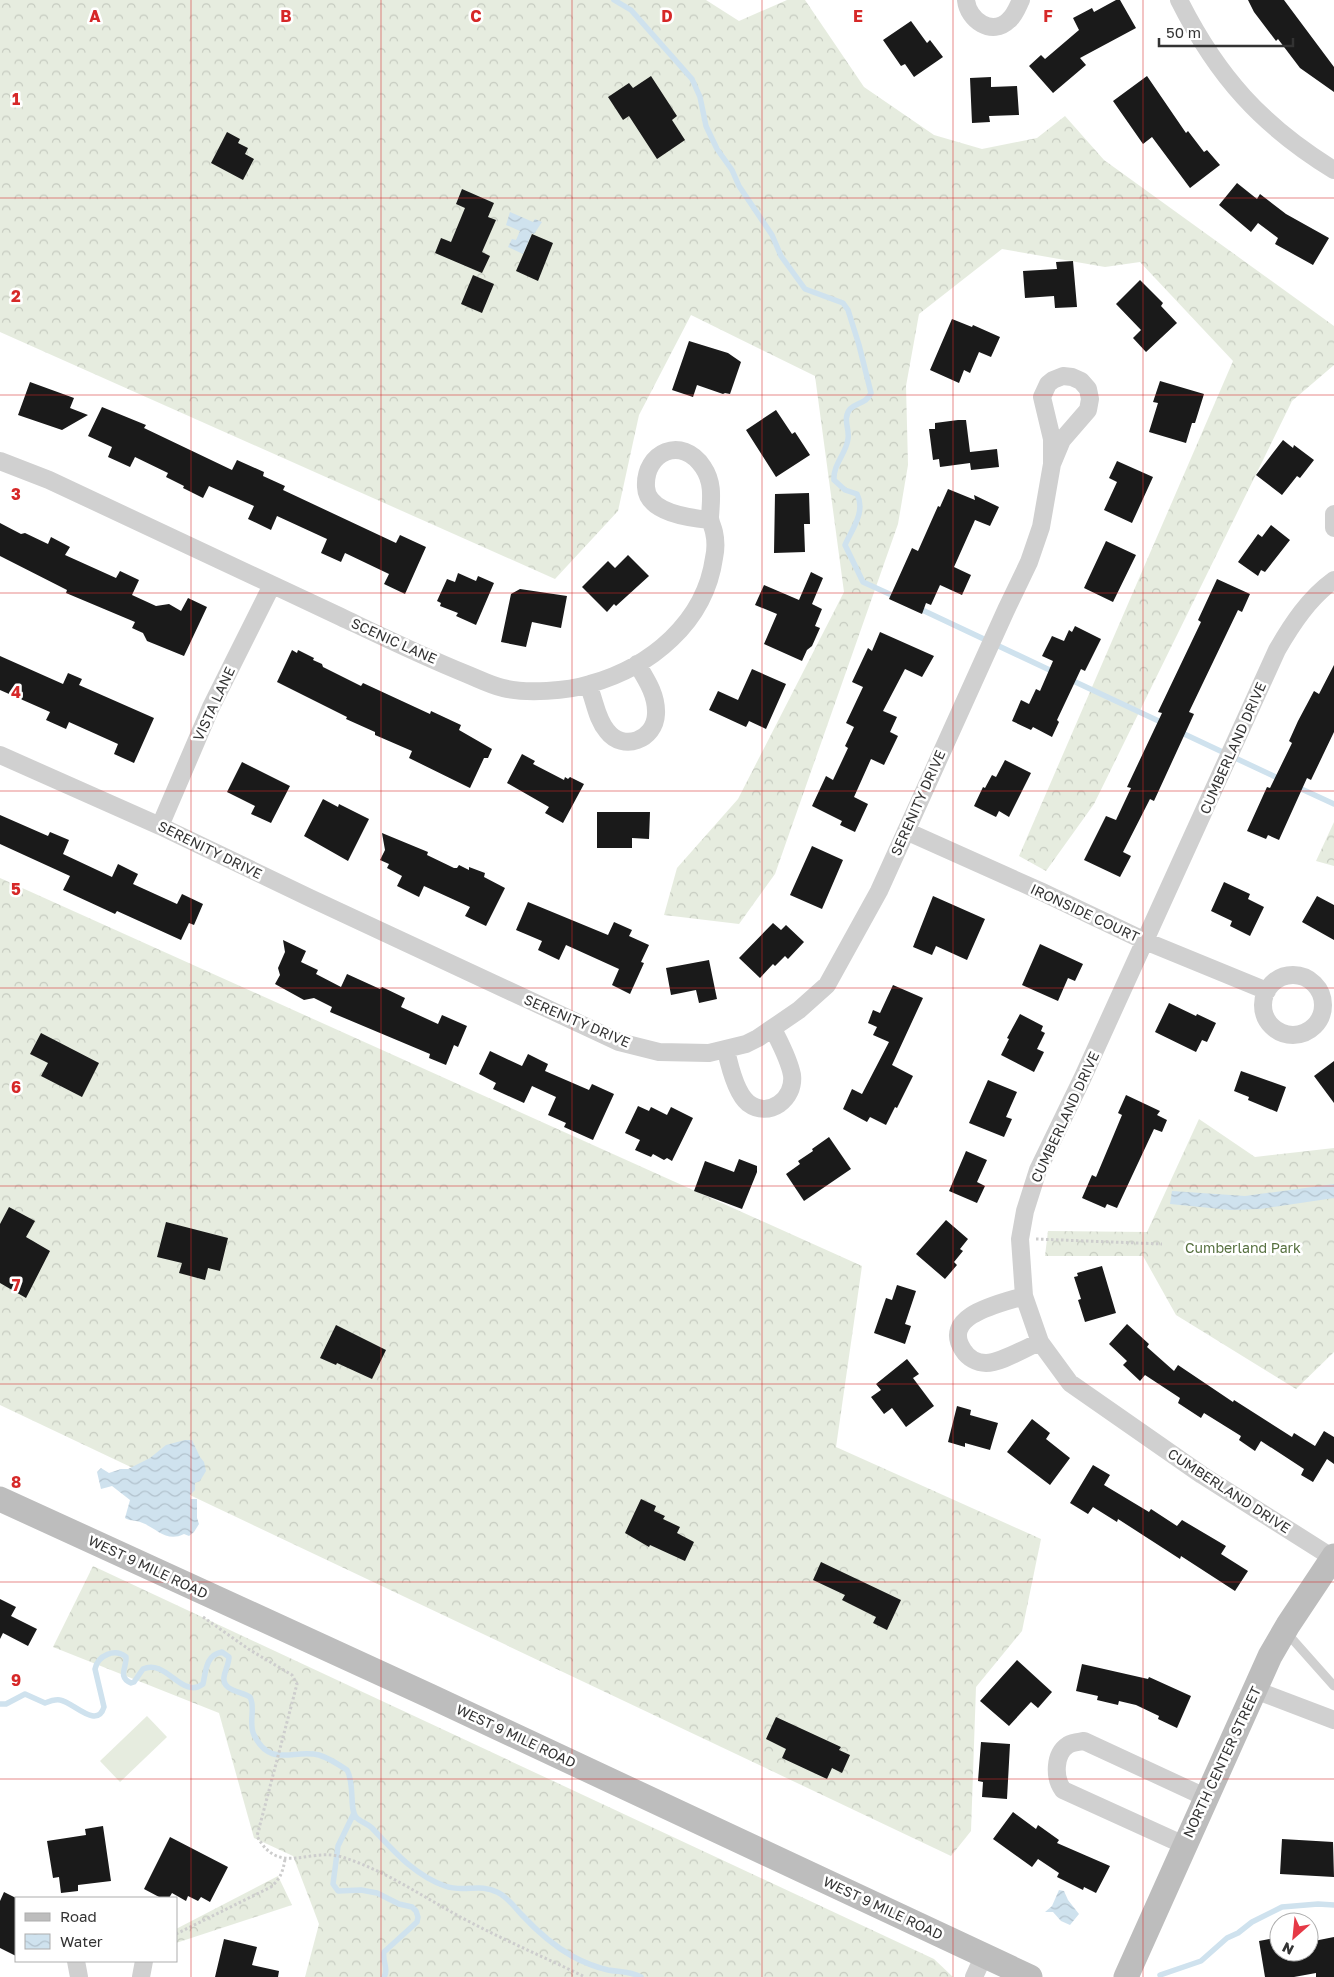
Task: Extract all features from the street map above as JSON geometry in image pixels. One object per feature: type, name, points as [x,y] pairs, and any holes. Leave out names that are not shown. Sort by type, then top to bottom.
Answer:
[{"type":"street","points":[[966,0],[969,12],[974,18],[990,27],[998,26],[1010,20],[1021,0]]},
{"type":"street","points":[[1179,0],[1190,22],[1216,63],[1246,101],[1300,149],[1334,170]]},
{"type":"street","name":"SCENIC LANE","points":[[0,461],[49,480],[392,641],[503,689],[539,691],[588,685],[637,664],[654,654],[688,622],[702,598],[711,576],[714,557],[716,542],[710,520],[712,493],[710,481],[704,468],[692,454],[684,450],[675,450],[660,455],[650,466],[645,479],[646,493],[653,503],[668,512],[690,518],[710,520]]},
{"type":"street","name":"SERENITY DRIVE","points":[[0,755],[160,826],[619,1042],[659,1052],[709,1053],[726,1050],[746,1044],[773,1028],[799,1010],[827,985],[879,891],[1029,562],[1041,527],[1052,464]]},
{"type":"street","points":[[1334,514],[1334,528]]},
{"type":"street","name":"CUMBERLAND DRIVE","points":[[1333,1557],[1202,1475],[1070,1383],[1040,1342],[1024,1296],[1020,1238],[1025,1211],[1038,1170],[1082,1080],[1277,650],[1303,610],[1317,594],[1334,580]]},
{"type":"street","name":"VISTA LANE","points":[[160,826],[211,707],[272,585]]},
{"type":"street","points":[[588,685],[600,720],[607,732],[621,742],[640,740],[647,735],[654,724],[656,708],[651,689],[637,664]]},
{"type":"street","name":"IRONSIDE COURT","points":[[906,830],[1145,941],[1267,991]]},
{"type":"street","points":[[726,1050],[739,1090],[745,1099],[759,1108],[776,1106],[788,1096],[792,1081],[786,1058],[773,1028]]},
{"type":"street","points":[[1024,1296],[997,1304],[967,1317],[959,1331],[961,1346],[972,1359],[986,1363],[1040,1342]]},
{"type":"street","name":"WEST 9 MILE ROAD","points":[[0,1499],[439,1700],[979,1966],[1017,1974]]},
{"type":"street","name":"NORTH CENTER STREET","points":[[1126,1977],[1205,1797],[1270,1656],[1333,1557]]},
{"type":"street","points":[[1255,1690],[1334,1720]]},
{"type":"street","points":[[1184,1845],[1063,1790],[1056,1775],[1058,1759],[1066,1746],[1084,1741],[1205,1797]]},
{"type":"street","points":[[76,1962],[79,1977]]},
{"type":"street","points":[[141,1977],[144,1962]]},
{"type":"lane","points":[[1285,1630],[1334,1686]]},
{"type":"path","points":[[1020,1238],[1162,1244]]},
{"type":"path","points":[[200,1615],[250,1650],[292,1675],[297,1684],[258,1836],[266,1850],[274,1856],[285,1859],[315,1855],[340,1856],[372,1868],[469,1921],[585,1977]]},
{"type":"path","points":[[178,1933],[271,1888],[284,1870],[285,1859]]},
{"type":"green space","points":[[0,0],[706,0],[739,21],[787,0],[805,0],[864,87],[934,135],[982,149],[1037,138],[1065,116],[1104,160],[1334,326],[1334,365],[1292,401],[1094,804],[1046,871],[1019,856],[1233,361],[1140,262],[1105,267],[1002,249],[919,314],[906,386],[908,465],[898,524],[775,874],[739,924],[664,915],[677,868],[738,799],[844,592],[815,376],[691,315],[639,415],[618,511],[555,579],[0,332]]},
{"type":"green space","points":[[1334,822],[1334,866],[1316,861]]},
{"type":"green space","points":[[0,878],[862,1266],[836,1447],[1041,1539],[1022,1631],[976,1687],[971,1831],[951,1856],[0,1405]]},
{"type":"green space","name":"Cumberland Park","points":[[1199,1119],[1255,1157],[1334,1148],[1334,1352],[1296,1389],[1176,1315],[1143,1256],[1045,1256],[1048,1231],[1147,1232]]},
{"type":"green space","points":[[93,1566],[934,1959],[953,1977],[305,1977],[319,1924],[293,1856],[254,1838],[219,1713],[53,1647]]},
{"type":"green space","points":[[147,1716],[167,1737],[120,1782],[100,1761]]},
{"type":"green space","points":[[278,1876],[292,1905],[178,1942],[178,1928]]},
{"type":"water","points":[[510,212],[533,222],[535,219],[542,222],[534,234],[532,233],[523,254],[508,247],[512,239],[516,240],[520,231],[506,225]]},
{"type":"water","points":[[1334,1184],[1334,1198],[1260,1209],[1231,1210],[1170,1204],[1172,1191],[1245,1196]]},
{"type":"water","points":[[192,1440],[204,1462],[206,1471],[200,1481],[195,1483],[195,1490],[190,1495],[191,1499],[197,1499],[197,1518],[199,1524],[194,1532],[189,1536],[184,1534],[171,1537],[142,1523],[125,1518],[130,1500],[112,1486],[101,1489],[97,1472],[101,1468],[109,1473],[128,1469],[150,1458],[166,1445]]},
{"type":"water","points":[[1059,1890],[1064,1891],[1068,1900],[1079,1914],[1070,1925],[1061,1921],[1053,1912],[1045,1912],[1052,1906]]},
{"type":"building","points":[[1116,0],[1120,0],[1136,28],[1080,58],[1086,65],[1053,93],[1029,66],[1041,55],[1045,59],[1079,30],[1073,18],[1092,8],[1094,12]]},
{"type":"building","points":[[1248,0],[1284,0],[1334,67],[1334,92],[1300,68],[1278,39],[1276,41],[1254,12]]},
{"type":"building","points":[[911,21],[927,43],[930,40],[943,57],[914,77],[905,64],[901,66],[883,40]]},
{"type":"building","points":[[651,76],[677,116],[672,120],[685,140],[657,159],[629,116],[623,120],[608,97],[629,83],[633,88]]},
{"type":"building","points":[[1147,76],[1186,133],[1188,131],[1204,152],[1207,150],[1220,165],[1190,188],[1152,137],[1143,144],[1113,101]]},
{"type":"building","points":[[991,77],[991,87],[1017,86],[1019,115],[989,116],[990,122],[972,123],[970,78]]},
{"type":"building","points":[[227,132],[240,139],[238,143],[248,148],[245,154],[254,159],[243,180],[211,163]]},
{"type":"building","points":[[1237,183],[1257,199],[1260,194],[1286,214],[1329,238],[1313,265],[1275,244],[1278,238],[1258,223],[1251,232],[1219,205]]},
{"type":"building","points":[[462,189],[494,203],[488,217],[496,220],[482,252],[490,256],[482,273],[435,253],[441,238],[451,242],[465,208],[456,204]]},
{"type":"building","points":[[532,234],[553,243],[538,281],[516,271]]},
{"type":"building","points":[[1073,261],[1077,307],[1055,308],[1054,296],[1025,298],[1023,271],[1057,269],[1056,262]]},
{"type":"building","points":[[473,275],[494,284],[482,313],[461,304]]},
{"type":"building","points":[[1140,280],[1163,303],[1161,306],[1177,323],[1146,352],[1133,338],[1141,330],[1116,304]]},
{"type":"building","points":[[952,319],[972,327],[973,325],[1000,337],[991,357],[979,352],[970,373],[964,370],[959,383],[930,370]]},
{"type":"building","points":[[689,341],[728,353],[741,362],[730,394],[723,394],[697,385],[693,397],[672,390]]},
{"type":"building","points":[[1160,381],[1204,394],[1195,423],[1192,423],[1186,443],[1149,432],[1158,403],[1153,402]]},
{"type":"building","points":[[30,382],[74,398],[70,408],[88,415],[62,430],[18,415]]},
{"type":"building","points":[[102,407],[146,425],[144,428],[232,470],[237,460],[264,472],[263,476],[285,486],[283,490],[396,543],[400,535],[426,547],[405,594],[384,584],[389,574],[345,553],[341,562],[321,553],[327,539],[277,516],[271,530],[248,519],[254,506],[209,486],[203,498],[166,477],[168,473],[135,457],[130,467],[108,457],[112,447],[88,436]]},
{"type":"building","points":[[776,410],[792,434],[795,432],[810,455],[776,477],[746,430]]},
{"type":"building","points":[[966,420],[970,452],[997,449],[999,467],[971,470],[970,463],[940,467],[939,459],[933,460],[929,429],[935,429],[935,423]]},
{"type":"building","points":[[1283,440],[1293,448],[1294,445],[1314,460],[1300,478],[1297,476],[1282,495],[1256,475]]},
{"type":"building","points":[[1117,461],[1153,477],[1132,523],[1104,510],[1117,482],[1109,478]]},
{"type":"building","points":[[948,489],[975,500],[974,495],[999,507],[990,526],[975,520],[954,567],[971,575],[962,595],[940,585],[931,605],[926,603],[922,614],[889,599],[912,548],[918,551],[938,506],[940,507]]},
{"type":"building","points":[[809,493],[810,524],[804,524],[805,552],[774,553],[775,494]]},
{"type":"building","points":[[0,523],[21,534],[25,533],[48,544],[51,537],[70,547],[65,555],[116,578],[120,571],[139,580],[132,595],[156,606],[169,604],[181,611],[188,598],[207,607],[184,656],[147,641],[143,633],[132,628],[135,622],[66,593],[67,590],[0,556]]},
{"type":"building","points":[[1271,525],[1290,540],[1265,572],[1261,570],[1258,576],[1238,562],[1258,534],[1262,537]]},
{"type":"building","points":[[1106,541],[1136,555],[1113,602],[1084,588]]},
{"type":"building","points":[[628,555],[649,576],[616,606],[614,604],[607,612],[582,587],[608,561],[615,568]]},
{"type":"building","points":[[811,572],[823,578],[812,604],[822,609],[815,626],[820,628],[812,646],[807,650],[802,661],[764,644],[777,614],[755,605],[764,585],[799,600]]},
{"type":"building","points":[[458,573],[476,581],[478,576],[494,583],[476,625],[456,616],[458,613],[440,606],[441,603],[437,601],[447,579],[455,582]]},
{"type":"building","points":[[1217,579],[1250,594],[1242,612],[1238,610],[1189,712],[1194,714],[1154,801],[1150,799],[1123,852],[1131,856],[1120,877],[1084,860],[1106,816],[1116,820],[1131,788],[1127,787],[1162,713],[1158,712],[1201,622],[1198,620]]},
{"type":"building","points":[[520,589],[567,596],[561,628],[532,622],[526,647],[501,642],[511,594]]},
{"type":"building","points":[[1075,626],[1101,639],[1085,671],[1081,669],[1057,720],[1059,722],[1052,737],[1033,727],[1031,730],[1012,721],[1021,700],[1029,704],[1036,689],[1040,691],[1053,661],[1042,656],[1052,636],[1064,641],[1069,630],[1072,632]]},
{"type":"building","points":[[880,632],[934,656],[922,677],[905,669],[883,711],[897,717],[890,732],[898,736],[884,765],[871,759],[854,797],[868,804],[855,832],[840,825],[842,821],[812,806],[826,776],[833,780],[848,748],[845,746],[854,727],[846,723],[863,687],[852,682],[868,648],[872,651]]},
{"type":"building","points":[[292,650],[297,653],[298,650],[314,658],[313,660],[322,664],[323,667],[361,686],[363,683],[430,714],[431,711],[461,725],[459,730],[492,749],[488,758],[484,758],[470,788],[409,758],[412,751],[375,735],[375,732],[346,719],[347,717],[277,682]]},
{"type":"building","points":[[0,656],[63,684],[68,673],[82,679],[79,685],[154,718],[134,763],[114,754],[118,744],[69,722],[66,729],[46,720],[50,712],[0,690]]},
{"type":"building","points":[[1334,665],[1334,732],[1311,780],[1307,778],[1279,840],[1268,835],[1266,839],[1247,831],[1267,787],[1270,788],[1292,743],[1289,741],[1298,721],[1314,691],[1319,694]]},
{"type":"building","points":[[752,669],[786,684],[766,729],[749,721],[746,727],[709,710],[718,691],[738,700]]},
{"type":"building","points":[[522,754],[535,761],[533,764],[564,780],[565,777],[568,779],[570,777],[584,784],[563,823],[545,813],[549,807],[507,783]]},
{"type":"building","points":[[1005,760],[1031,773],[1009,817],[999,811],[996,817],[974,806],[983,787],[985,788],[992,775],[996,777]]},
{"type":"building","points":[[242,762],[290,786],[271,823],[251,814],[255,806],[227,792]]},
{"type":"building","points":[[323,799],[338,807],[339,804],[369,819],[348,861],[304,836]]},
{"type":"building","points":[[597,812],[650,812],[649,839],[632,838],[632,848],[597,848]]},
{"type":"building","points":[[0,815],[48,836],[50,832],[69,840],[63,854],[112,877],[118,864],[138,874],[133,884],[177,904],[182,894],[203,904],[194,925],[189,923],[181,940],[117,911],[115,914],[63,890],[70,876],[0,844]]},
{"type":"building","points":[[382,833],[428,852],[427,855],[454,868],[457,868],[459,865],[469,870],[469,867],[485,873],[484,877],[505,888],[486,926],[465,916],[470,907],[424,886],[419,897],[397,886],[402,876],[387,868],[389,864],[380,860],[385,850]]},
{"type":"building","points":[[812,846],[843,860],[822,909],[790,895]]},
{"type":"building","points":[[1224,882],[1250,894],[1248,899],[1264,907],[1250,936],[1230,926],[1232,921],[1211,911]]},
{"type":"building","points":[[933,896],[985,919],[967,960],[936,946],[932,955],[913,947]]},
{"type":"building","points":[[1317,896],[1334,905],[1334,940],[1302,922]]},
{"type":"building","points":[[528,902],[608,935],[614,922],[632,930],[629,936],[649,945],[641,962],[644,963],[630,994],[612,985],[619,969],[566,945],[559,960],[538,950],[542,941],[516,930]]},
{"type":"building","points":[[773,923],[781,930],[786,925],[804,942],[788,959],[785,956],[775,966],[773,964],[760,978],[739,958]]},
{"type":"building","points":[[283,940],[306,951],[301,962],[318,970],[316,974],[341,987],[347,974],[405,998],[401,1007],[438,1024],[442,1015],[467,1026],[458,1047],[454,1045],[446,1065],[429,1058],[430,1054],[330,1012],[332,1007],[314,998],[304,1000],[275,984],[280,975],[278,968],[285,952]]},
{"type":"building","points":[[1040,944],[1083,964],[1075,981],[1068,978],[1058,1001],[1022,985]]},
{"type":"building","points":[[709,960],[717,999],[699,1003],[696,990],[671,995],[666,968]]},
{"type":"building","points":[[893,985],[923,998],[892,1065],[913,1076],[886,1125],[870,1117],[867,1122],[843,1109],[852,1089],[862,1094],[889,1042],[873,1035],[877,1027],[868,1023],[873,1010],[880,1013]]},
{"type":"building","points":[[1169,1003],[1216,1023],[1207,1042],[1202,1040],[1196,1052],[1155,1032]]},
{"type":"building","points":[[1020,1014],[1043,1026],[1041,1031],[1045,1033],[1037,1049],[1044,1052],[1034,1072],[1001,1055],[1009,1039],[1007,1038]]},
{"type":"building","points":[[41,1033],[99,1063],[82,1097],[41,1076],[48,1063],[30,1054]]},
{"type":"building","points":[[490,1051],[522,1066],[528,1054],[548,1064],[545,1071],[589,1090],[592,1084],[614,1094],[593,1140],[564,1127],[566,1123],[548,1115],[556,1097],[532,1086],[524,1103],[493,1089],[496,1083],[479,1074]]},
{"type":"building","points":[[1334,1061],[1334,1103],[1314,1076]]},
{"type":"building","points":[[1241,1071],[1286,1087],[1277,1112],[1248,1100],[1249,1097],[1234,1091]]},
{"type":"building","points":[[988,1080],[1017,1092],[1006,1117],[1012,1119],[1004,1137],[969,1123]]},
{"type":"building","points":[[1126,1095],[1160,1111],[1157,1115],[1167,1120],[1162,1132],[1154,1129],[1117,1208],[1107,1204],[1105,1208],[1082,1198],[1092,1175],[1096,1177],[1122,1115],[1118,1113]]},
{"type":"building","points":[[638,1106],[649,1111],[651,1107],[667,1115],[671,1107],[693,1118],[672,1161],[667,1158],[664,1160],[653,1154],[651,1157],[635,1150],[640,1140],[625,1133]]},
{"type":"building","points":[[829,1137],[851,1169],[804,1201],[786,1174],[800,1164],[798,1161]]},
{"type":"building","points":[[966,1151],[987,1160],[977,1182],[985,1186],[977,1203],[949,1191]]},
{"type":"building","points":[[739,1159],[757,1166],[757,1172],[742,1209],[694,1191],[705,1161],[734,1172]]},
{"type":"building","points":[[9,1207],[35,1221],[26,1237],[50,1251],[26,1298],[0,1283],[0,1224]]},
{"type":"building","points":[[946,1220],[968,1239],[960,1249],[963,1251],[954,1262],[957,1265],[945,1279],[916,1254]]},
{"type":"building","points":[[166,1222],[228,1238],[220,1271],[208,1268],[205,1280],[179,1273],[182,1263],[157,1257]]},
{"type":"building","points":[[1102,1266],[1116,1313],[1085,1322],[1078,1300],[1081,1299],[1074,1277],[1078,1276],[1077,1273]]},
{"type":"building","points":[[897,1285],[916,1291],[905,1324],[911,1326],[905,1344],[874,1333],[886,1298],[892,1300]]},
{"type":"building","points":[[1127,1324],[1149,1344],[1147,1347],[1174,1371],[1178,1365],[1233,1402],[1234,1400],[1292,1437],[1294,1433],[1315,1446],[1324,1431],[1334,1437],[1334,1464],[1327,1459],[1313,1482],[1301,1475],[1304,1469],[1261,1441],[1255,1451],[1239,1440],[1241,1436],[1204,1413],[1201,1418],[1178,1403],[1180,1398],[1145,1375],[1140,1381],[1123,1365],[1127,1361],[1109,1344]]},
{"type":"building","points":[[336,1325],[386,1350],[372,1379],[337,1363],[336,1365],[320,1358]]},
{"type":"building","points":[[907,1359],[919,1374],[913,1378],[934,1406],[906,1427],[892,1408],[884,1414],[871,1397],[881,1390],[876,1384]]},
{"type":"building","points":[[957,1406],[971,1410],[970,1415],[998,1423],[990,1450],[965,1443],[965,1447],[948,1442]]},
{"type":"building","points":[[1032,1419],[1050,1433],[1046,1439],[1070,1458],[1050,1485],[1007,1452]]},
{"type":"building","points":[[1093,1465],[1110,1475],[1104,1485],[1149,1512],[1151,1509],[1177,1526],[1182,1520],[1226,1546],[1221,1554],[1248,1571],[1235,1591],[1181,1556],[1180,1559],[1118,1519],[1117,1522],[1093,1507],[1088,1514],[1070,1503]]},
{"type":"building","points":[[641,1499],[656,1506],[654,1511],[665,1516],[663,1519],[680,1527],[677,1533],[694,1542],[685,1561],[650,1545],[649,1547],[625,1533]]},
{"type":"building","points":[[821,1562],[901,1600],[887,1630],[873,1623],[876,1617],[842,1600],[845,1595],[813,1580]]},
{"type":"building","points":[[0,1599],[16,1607],[11,1616],[37,1629],[28,1646],[3,1633],[0,1639]]},
{"type":"building","points":[[1017,1660],[1052,1692],[1038,1708],[1031,1702],[1009,1726],[980,1701]]},
{"type":"building","points":[[1082,1664],[1148,1679],[1149,1677],[1191,1696],[1177,1728],[1158,1719],[1159,1716],[1136,1705],[1119,1701],[1118,1705],[1097,1700],[1098,1696],[1076,1691]]},
{"type":"building","points":[[776,1717],[841,1747],[839,1750],[850,1755],[842,1773],[832,1768],[827,1779],[782,1758],[786,1749],[766,1739]]},
{"type":"building","points":[[981,1742],[1010,1744],[1007,1799],[982,1797],[983,1782],[978,1781]]},
{"type":"building","points":[[1013,1812],[1036,1829],[1038,1825],[1059,1840],[1057,1843],[1110,1866],[1096,1893],[1084,1887],[1083,1890],[1057,1877],[1059,1873],[1038,1859],[1032,1867],[993,1839]]},
{"type":"building","points":[[103,1826],[111,1881],[78,1885],[78,1891],[61,1893],[59,1877],[53,1878],[47,1841],[86,1835],[85,1829]]},
{"type":"building","points":[[170,1837],[228,1867],[210,1902],[201,1897],[198,1901],[188,1896],[186,1901],[172,1893],[170,1897],[159,1897],[144,1889]]},
{"type":"building","points":[[1282,1839],[1333,1842],[1334,1877],[1280,1874]]},
{"type":"building","points":[[4,1892],[15,1898],[15,1956],[0,1948],[0,1901]]},
{"type":"building","points":[[1334,1937],[1334,1977],[1316,1977],[1316,1973],[1294,1977],[1265,1977],[1259,1941],[1269,1939],[1269,1962],[1319,1962],[1319,1940]]},
{"type":"building","points":[[224,1939],[257,1947],[252,1965],[279,1971],[278,1977],[215,1977]]},
{"type":"waterway","points":[[614,0],[631,10],[692,79],[700,97],[706,126],[717,149],[772,235],[781,256],[805,289],[843,303],[848,310],[871,393],[867,399],[850,409],[848,413],[846,420],[847,444],[835,469],[834,480],[845,490],[857,494],[859,501],[859,514],[845,545],[863,582],[896,597]]},
{"type":"waterway","points":[[918,608],[1056,673]]},
{"type":"waterway","points":[[1069,679],[1165,724]]},
{"type":"waterway","points":[[1180,732],[1282,780]]},
{"type":"waterway","points":[[1295,786],[1334,804]]},
{"type":"waterway","points":[[0,1704],[6,1704],[25,1694],[45,1703],[60,1700],[84,1713],[96,1716],[101,1713],[104,1707],[95,1669],[100,1660],[108,1654],[117,1653],[126,1657],[124,1678],[131,1683],[134,1682],[143,1669],[151,1667],[167,1673],[188,1687],[195,1687],[203,1684],[206,1669],[213,1656],[222,1652],[229,1657],[224,1682],[229,1688],[250,1697],[252,1701],[252,1730],[260,1745],[267,1751],[275,1754],[319,1755],[330,1759],[347,1770],[351,1782],[353,1808],[356,1817],[372,1828],[414,1869],[424,1876],[452,1888],[491,1889],[508,1899],[527,1921],[572,1956],[598,1967],[641,1977]]},
{"type":"waterway","points":[[354,1813],[338,1846],[333,1884],[338,1891],[361,1890],[377,1893],[399,1904],[412,1907],[418,1917],[417,1922],[384,1952],[386,1971],[384,1977]]},
{"type":"waterway","points":[[1160,1975],[1201,1961],[1227,1938],[1238,1933],[1252,1922],[1282,1907],[1318,1904],[1334,1905]]}]
